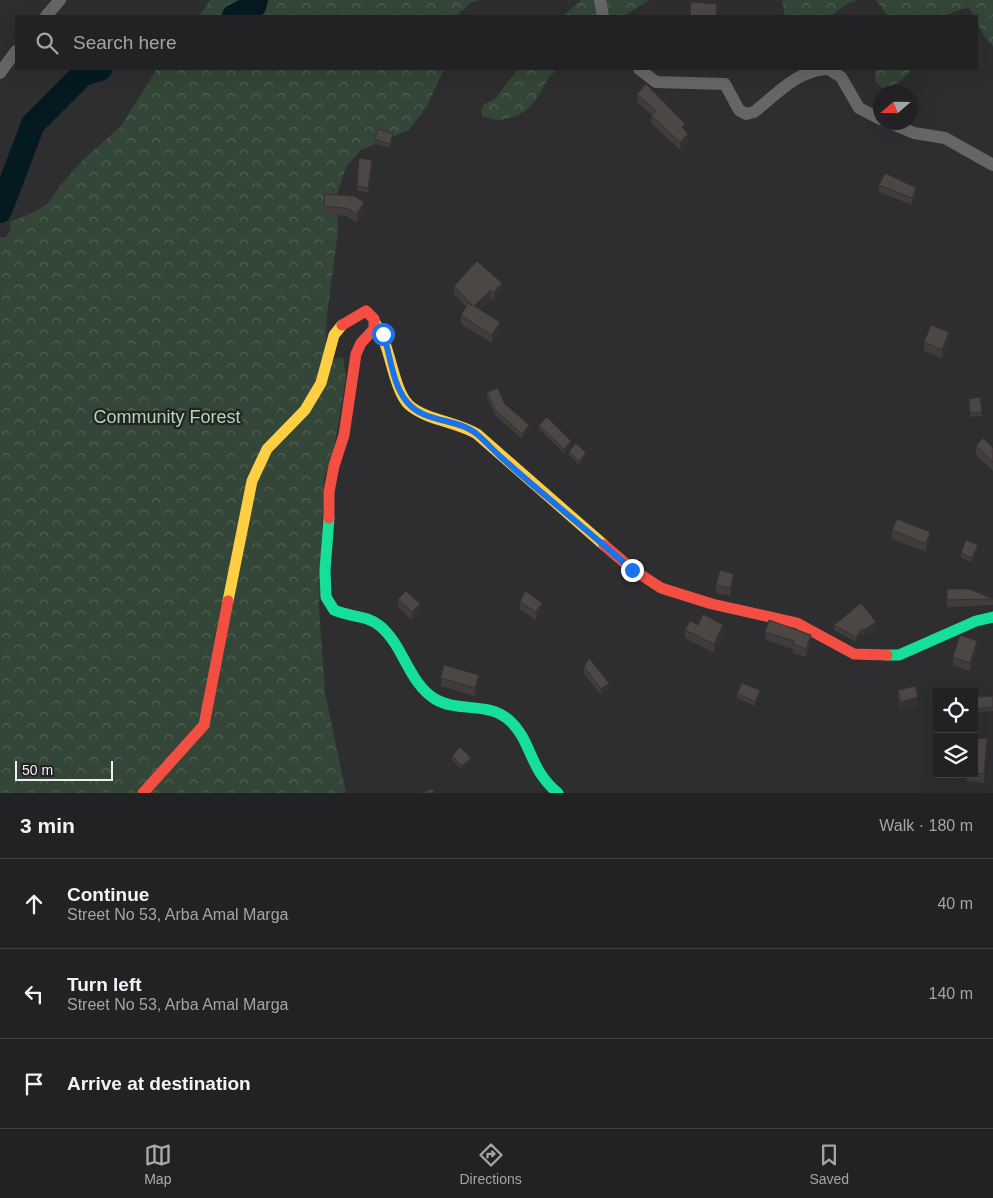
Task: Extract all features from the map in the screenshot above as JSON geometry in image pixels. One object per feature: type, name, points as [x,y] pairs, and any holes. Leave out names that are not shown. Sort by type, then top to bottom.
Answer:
[{"type":"street","points":[[47,15],[60,0]]},
{"type":"street","points":[[600,0],[603,15]]},
{"type":"street","points":[[0,73],[15,52]]},
{"type":"street","points":[[640,70],[656,82],[725,84],[730,90],[739,110],[746,114],[754,112],[792,81],[820,70]]},
{"type":"street","points":[[829,70],[841,77],[859,108],[873,115]]},
{"type":"street","points":[[907,130],[944,138],[993,165]]},
{"type":"street","points":[[143,793],[204,725],[252,481],[267,448],[305,410],[321,382],[334,336],[356,314],[366,312],[371,314],[383,334],[403,397],[410,406],[441,421],[462,425],[477,434],[502,458],[632,570],[661,588],[712,604],[798,623],[854,654],[899,655],[976,621],[993,616]]},
{"type":"street","points":[[375,323],[374,328],[361,343],[356,354],[344,435],[331,477],[329,528],[325,554],[326,597],[330,606],[338,613],[367,618],[380,626],[419,685],[435,699],[446,705],[489,711],[506,717],[518,732],[542,778],[558,793]]},
{"type":"green space","points":[[210,0],[480,0],[470,3],[458,15],[200,15]]},
{"type":"green space","points":[[581,0],[649,0],[626,15],[564,15]]},
{"type":"green space","points":[[782,0],[857,0],[847,4],[832,15],[785,15]]},
{"type":"green space","points":[[876,0],[993,0],[993,46],[987,40],[978,24],[978,15],[973,15],[969,8],[947,15],[887,15]]},
{"type":"green space","name":"Community Forest","points":[[156,70],[444,70],[427,106],[409,130],[361,150],[346,167],[337,195],[338,232],[327,315],[325,361],[343,357],[346,378],[333,455],[324,478],[319,607],[325,692],[346,793],[0,793],[0,237],[4,238],[11,231],[10,222],[34,212],[48,203],[82,161],[121,126]]},
{"type":"green space","points":[[517,70],[555,70],[537,98],[527,110],[519,114],[502,120],[482,116],[481,109],[484,104],[494,100]]},
{"type":"green space","points":[[875,70],[911,70],[894,85],[879,85],[875,81]]},
{"type":"building","points":[[691,2],[717,4],[716,15],[690,15]]},
{"type":"building","points":[[646,84],[685,124],[682,127],[688,134],[680,142],[651,115],[656,111],[637,94]]},
{"type":"building","points":[[378,129],[393,134],[390,144],[375,139]]},
{"type":"building","points":[[359,158],[372,160],[368,188],[357,186]]},
{"type":"building","points":[[885,173],[916,188],[912,198],[879,185]]},
{"type":"building","points":[[325,194],[354,196],[364,202],[357,214],[346,208],[324,206]]},
{"type":"building","points":[[477,261],[502,283],[494,292],[491,290],[474,306],[500,322],[492,335],[461,315],[468,303],[473,306],[454,286]]},
{"type":"building","points":[[931,325],[949,332],[942,350],[924,342]]},
{"type":"building","points":[[498,388],[504,403],[529,425],[522,434],[495,410],[487,392]]},
{"type":"building","points":[[980,397],[982,412],[970,413],[969,399]]},
{"type":"building","points":[[547,417],[571,441],[564,449],[539,425]]},
{"type":"building","points":[[983,438],[993,448],[993,462],[976,446]]},
{"type":"building","points":[[576,443],[586,453],[579,461],[569,451]]},
{"type":"building","points":[[897,519],[930,532],[926,544],[892,530]]},
{"type":"building","points":[[966,540],[978,545],[972,558],[961,553]]},
{"type":"building","points":[[720,570],[734,574],[730,588],[716,585]]},
{"type":"building","points":[[947,589],[970,589],[993,599],[947,600]]},
{"type":"building","points":[[406,591],[420,604],[412,612],[398,599]]},
{"type":"building","points":[[525,591],[542,603],[536,612],[520,602]]},
{"type":"building","points":[[861,603],[876,622],[864,630],[862,629],[856,637],[834,625]]},
{"type":"building","points":[[703,614],[723,625],[714,644],[685,630],[690,621],[698,625]]},
{"type":"building","points":[[769,620],[811,635],[806,649],[793,644],[794,641],[765,632]]},
{"type":"building","points":[[960,635],[977,641],[970,663],[953,657]]},
{"type":"building","points":[[589,658],[609,683],[601,689],[584,667]]},
{"type":"building","points":[[444,665],[479,675],[475,688],[441,678]]},
{"type":"building","points":[[742,683],[760,690],[755,702],[737,693]]},
{"type":"building","points":[[915,686],[918,697],[901,702],[898,690]]},
{"type":"building","points":[[993,696],[993,707],[978,709],[978,697]]},
{"type":"building","points":[[978,738],[987,739],[984,774],[978,773]]},
{"type":"building","points":[[460,747],[471,758],[462,766],[452,756]]},
{"type":"building","points":[[433,789],[434,793],[420,793]]},
{"type":"waterway","points":[[236,15],[254,6],[256,0]]},
{"type":"waterway","points":[[0,211],[33,124],[83,74],[97,70]]},
{"type":"traffic: fast","points":[[329,518],[325,570],[326,597],[334,610],[364,618],[380,626],[395,643],[418,683],[435,699],[453,706],[493,711],[510,721],[523,737],[541,775],[558,793]]},
{"type":"traffic: fast","points":[[887,655],[899,655],[976,621],[993,617]]},
{"type":"traffic: slow","points":[[375,323],[385,343],[399,389],[409,405],[433,418],[477,434],[604,545]]},
{"type":"traffic: slow","points":[[228,601],[252,481],[267,449],[305,410],[321,383],[334,335],[342,325]]},
{"type":"traffic: jam","points":[[329,518],[329,492],[334,466],[344,435],[356,354],[361,343],[374,329],[374,319],[366,311],[342,325]]},
{"type":"traffic: jam","points":[[604,545],[632,569],[661,588],[712,604],[797,623],[854,654],[887,655]]},
{"type":"traffic: jam","points":[[143,793],[204,725],[228,601]]},
{"type":"route","points":[[383,334],[403,397],[410,406],[441,421],[462,425],[477,434],[502,458],[632,570]]}]
